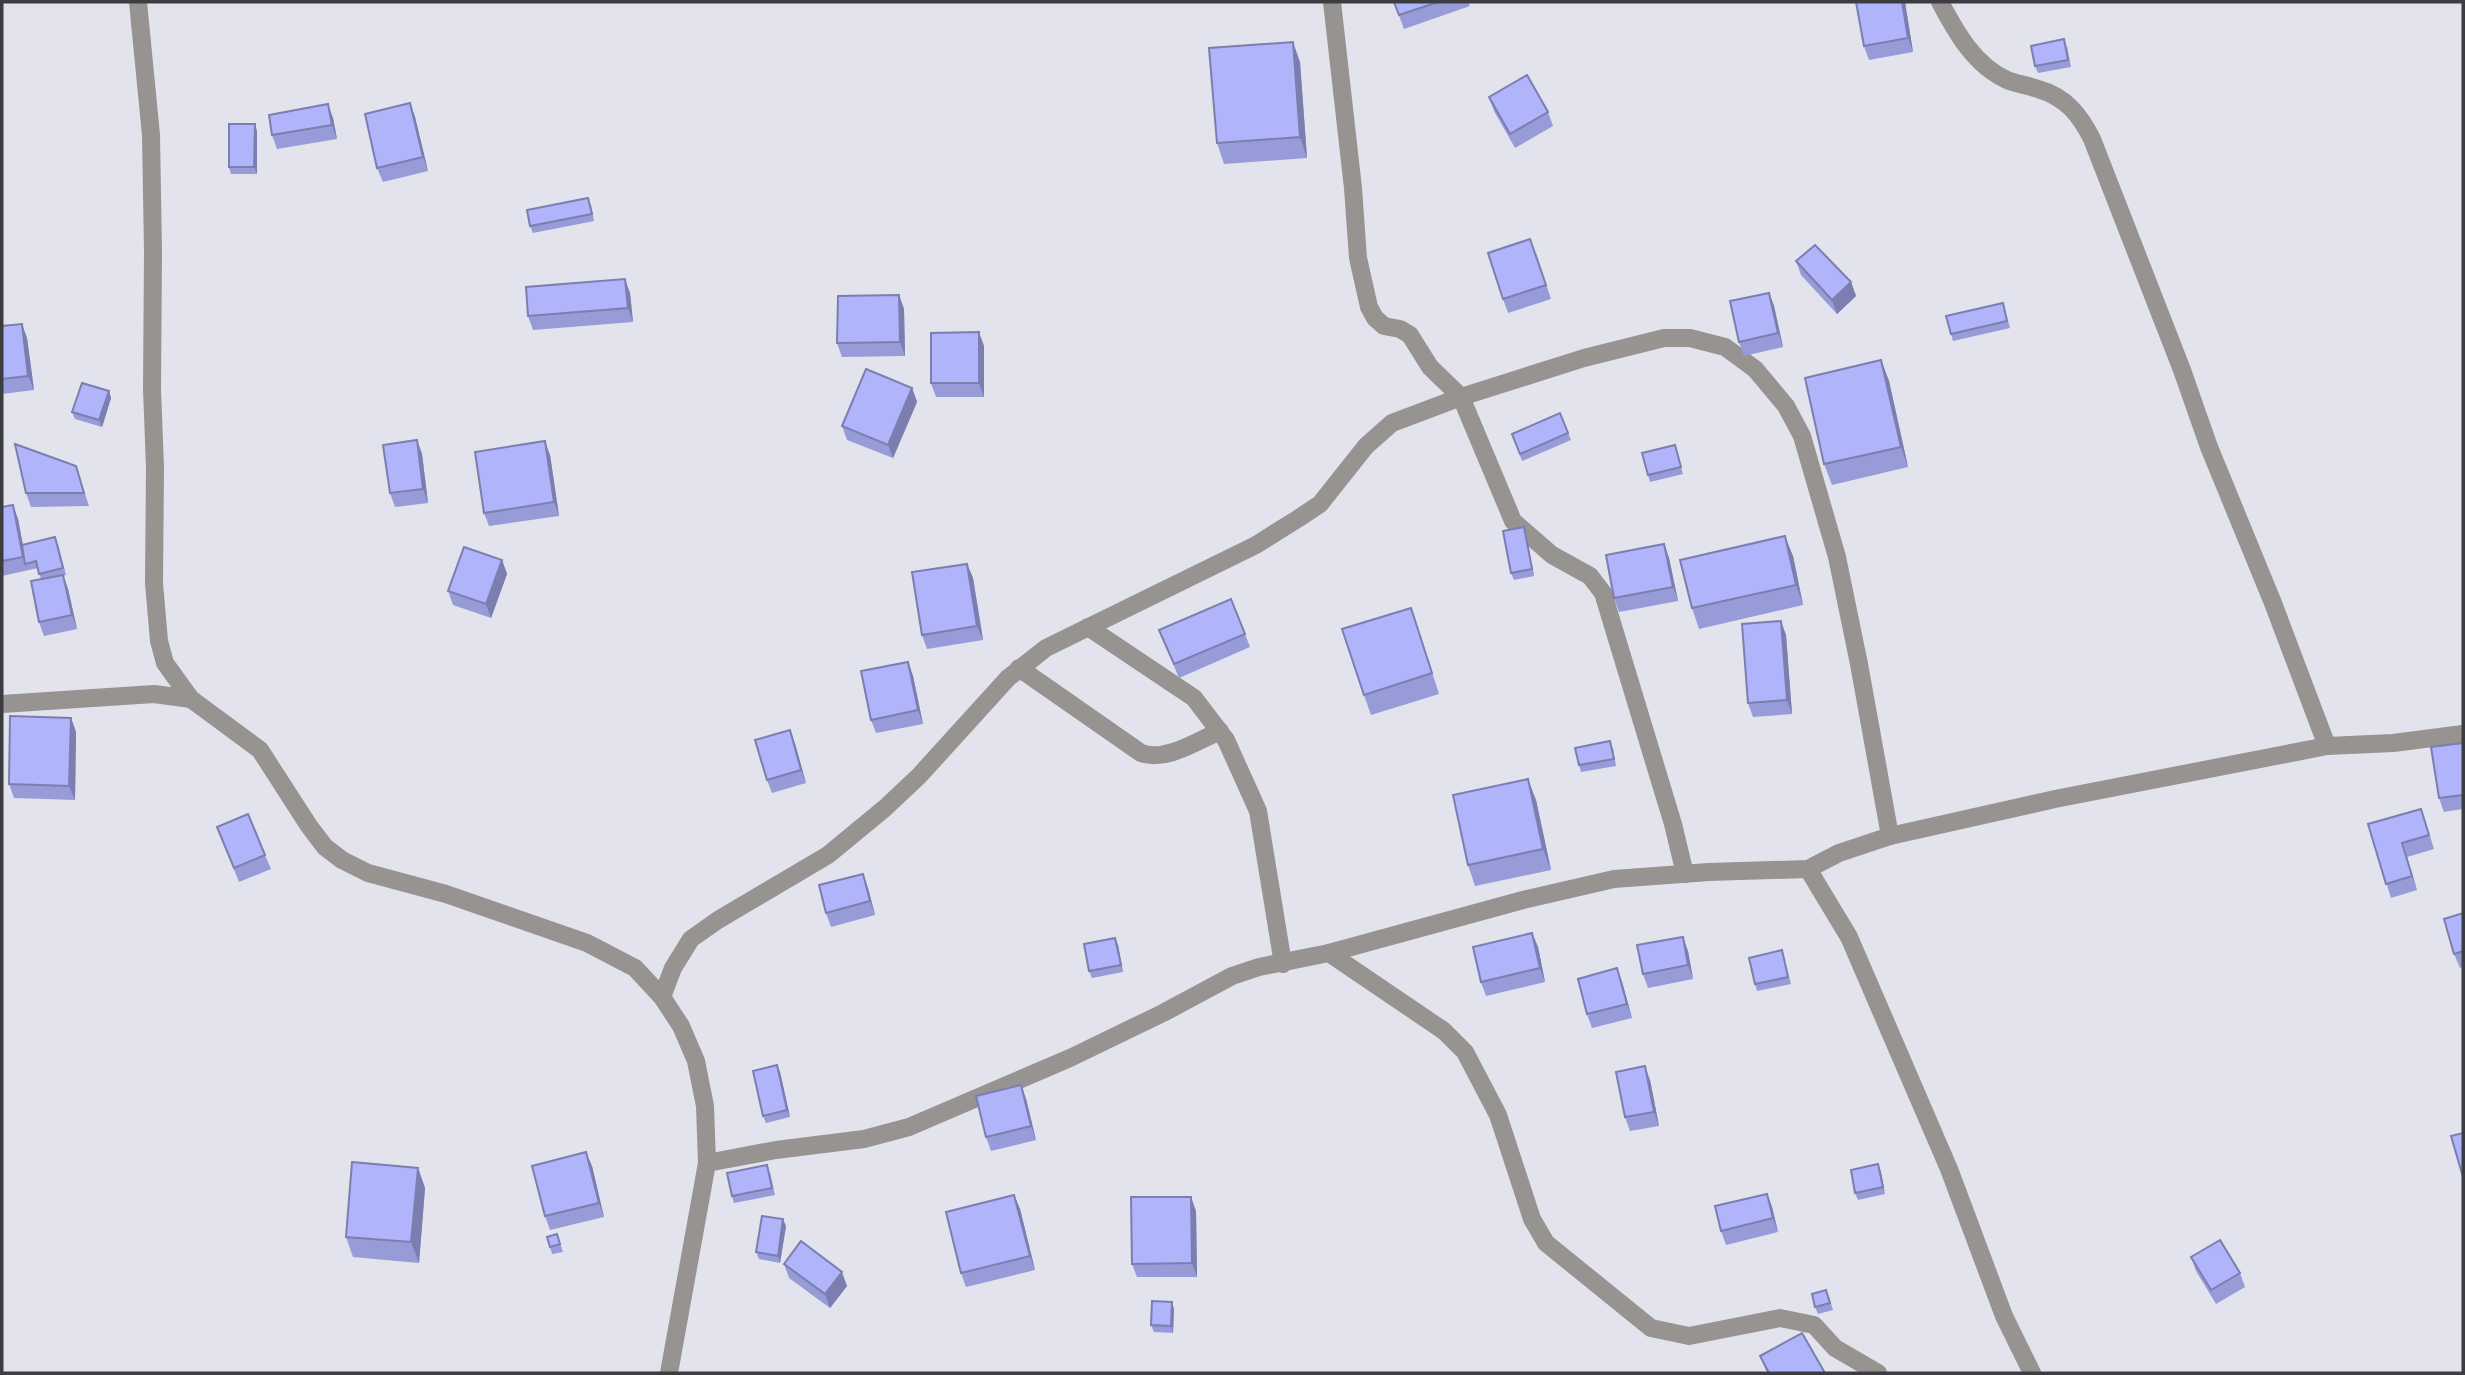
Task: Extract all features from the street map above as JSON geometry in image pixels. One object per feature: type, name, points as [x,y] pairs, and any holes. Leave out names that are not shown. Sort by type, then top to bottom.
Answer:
[{"type":"street","points":[[138,2],[150,135],[156,606],[159,641],[165,663],[191,699],[260,750],[309,827],[325,847],[342,860],[368,873],[446,894],[587,943],[635,968],[662,998],[681,1026],[696,1061],[705,1106],[707,1163],[668,1373]]},
{"type":"street","points":[[1332,2],[1358,258],[1369,307],[1375,318],[1384,326],[1400,329],[1410,335],[1430,367],[1461,397],[1513,521],[1552,555],[1590,576],[1603,593],[1674,824],[1685,874]]},
{"type":"street","points":[[1940,2],[1959,37],[1984,65],[2007,80],[2043,90],[2067,102],[2081,118],[2102,165],[2209,447],[2273,603],[2326,746]]},
{"type":"street","points":[[662,998],[677,960],[691,940],[718,920],[828,855],[919,776],[1019,668],[1046,648],[1256,545],[1320,504],[1366,446],[1392,423],[1461,397],[1584,358],[1664,338],[1690,338],[1726,347],[1755,369],[1786,406],[1802,436],[1837,557],[1890,836]]},
{"type":"street","points":[[1088,627],[1194,698],[1220,731],[1258,811],[1283,964]]},
{"type":"street","points":[[1019,668],[1141,753],[1150,756],[1167,754],[1220,731]]},
{"type":"street","points":[[2,704],[154,694],[191,699]]},
{"type":"street","points":[[707,1163],[776,1150],[864,1139],[909,1127],[1070,1058],[1232,976],[1259,967],[1329,953],[1523,900],[1614,879],[1808,869],[1839,853],[1890,836],[2055,799],[2326,746],[2393,743],[2463,734]]},
{"type":"street","points":[[1808,869],[1849,937],[1949,1169],[2004,1316],[2032,1373]]},
{"type":"street","points":[[1329,953],[1444,1031],[1465,1052],[1498,1115],[1532,1219],[1546,1242],[1651,1328],[1689,1336],[1780,1318],[1814,1325],[1835,1348],[1878,1373]]},
{"type":"building","points":[[1394,2],[1438,2],[1399,15]]},
{"type":"building","points":[[1856,2],[1902,2],[1908,38],[1864,46]]},
{"type":"building","points":[[2064,39],[2068,60],[2035,66],[2031,46]]},
{"type":"building","points":[[1293,42],[1300,137],[1217,143],[1209,48]]},
{"type":"building","points":[[1527,75],[1548,112],[1510,134],[1489,97]]},
{"type":"building","points":[[410,103],[423,157],[377,168],[365,114]]},
{"type":"building","points":[[328,104],[332,125],[272,135],[269,115]]},
{"type":"building","points":[[229,124],[255,124],[254,167],[229,167]]},
{"type":"building","points":[[588,198],[592,214],[530,226],[527,210]]},
{"type":"building","points":[[1530,239],[1546,285],[1503,299],[1488,253]]},
{"type":"building","points":[[1815,245],[1851,282],[1832,300],[1796,261]]},
{"type":"building","points":[[625,279],[628,308],[528,316],[526,287]]},
{"type":"building","points":[[1769,293],[1778,333],[1739,342],[1730,301]]},
{"type":"building","points":[[899,295],[900,342],[837,343],[838,296]]},
{"type":"building","points":[[2003,303],[2007,321],[1951,334],[1946,316]]},
{"type":"building","points":[[22,324],[28,376],[2,379],[2,326]]},
{"type":"building","points":[[979,332],[979,383],[931,383],[931,333]]},
{"type":"building","points":[[1881,360],[1901,447],[1824,464],[1805,378]]},
{"type":"building","points":[[866,369],[912,388],[888,445],[842,426]]},
{"type":"building","points":[[82,383],[109,391],[99,420],[72,412]]},
{"type":"building","points":[[1560,413],[1568,433],[1520,454],[1512,434]]},
{"type":"building","points":[[417,440],[423,489],[390,493],[383,445]]},
{"type":"building","points":[[545,441],[554,502],[484,513],[475,452]]},
{"type":"building","points":[[15,444],[76,466],[84,493],[26,493]]},
{"type":"building","points":[[1675,445],[1681,467],[1648,475],[1642,453]]},
{"type":"building","points":[[13,505],[23,557],[2,561],[2,507]]},
{"type":"building","points":[[1524,527],[1532,569],[1511,573],[1503,531]]},
{"type":"building","points":[[1785,536],[1796,585],[1692,608],[1680,560]]},
{"type":"building","points":[[55,537],[63,568],[39,574],[36,561],[25,564],[22,545]]},
{"type":"building","points":[[1664,544],[1673,587],[1614,598],[1606,555]]},
{"type":"building","points":[[464,547],[502,560],[486,604],[448,591]]},
{"type":"building","points":[[967,564],[977,626],[922,635],[912,572]]},
{"type":"building","points":[[63,575],[72,615],[39,622],[31,581]]},
{"type":"building","points":[[1231,599],[1245,634],[1174,664],[1159,630]]},
{"type":"building","points":[[1411,608],[1432,673],[1364,695],[1342,629]]},
{"type":"building","points":[[1781,621],[1787,700],[1748,703],[1742,624]]},
{"type":"building","points":[[908,662],[918,710],[871,720],[861,671]]},
{"type":"building","points":[[10,716],[71,718],[69,786],[9,784]]},
{"type":"building","points":[[790,730],[801,770],[767,780],[755,740]]},
{"type":"building","points":[[1610,741],[1614,759],[1579,765],[1575,748]]},
{"type":"building","points":[[2463,743],[2463,795],[2439,798],[2431,747]]},
{"type":"building","points":[[1528,779],[1543,849],[1468,865],[1453,795]]},
{"type":"building","points":[[2421,809],[2429,835],[2402,843],[2412,876],[2386,884],[2368,824]]},
{"type":"building","points":[[248,814],[265,855],[234,868],[217,827]]},
{"type":"building","points":[[863,874],[870,901],[826,913],[819,885]]},
{"type":"building","points":[[2463,913],[2463,951],[2454,954],[2444,919]]},
{"type":"building","points":[[1532,933],[1540,968],[1481,982],[1473,947]]},
{"type":"building","points":[[1683,937],[1688,965],[1643,974],[1637,945]]},
{"type":"building","points":[[1115,938],[1121,965],[1089,971],[1084,944]]},
{"type":"building","points":[[1782,950],[1788,977],[1755,984],[1749,958]]},
{"type":"building","points":[[1617,968],[1627,1004],[1587,1014],[1578,979]]},
{"type":"building","points":[[777,1065],[787,1110],[763,1116],[753,1071]]},
{"type":"building","points":[[1645,1066],[1654,1112],[1625,1117],[1616,1072]]},
{"type":"building","points":[[1021,1085],[1031,1126],[986,1137],[976,1096]]},
{"type":"building","points":[[2463,1133],[2463,1177],[2451,1136]]},
{"type":"building","points":[[586,1152],[599,1203],[545,1216],[532,1166]]},
{"type":"building","points":[[352,1162],[418,1168],[411,1242],[346,1237]]},
{"type":"building","points":[[1878,1164],[1883,1187],[1855,1193],[1851,1170]]},
{"type":"building","points":[[767,1165],[772,1188],[732,1196],[727,1173]]},
{"type":"building","points":[[1767,1194],[1773,1218],[1721,1231],[1715,1206]]},
{"type":"building","points":[[1014,1195],[1030,1256],[961,1273],[946,1212]]},
{"type":"building","points":[[1131,1197],[1191,1197],[1192,1263],[1132,1264]]},
{"type":"building","points":[[762,1216],[783,1219],[778,1256],[756,1252]]},
{"type":"building","points":[[557,1234],[560,1244],[550,1247],[547,1237]]},
{"type":"building","points":[[2220,1240],[2240,1273],[2211,1290],[2191,1257]]},
{"type":"building","points":[[801,1241],[842,1272],[825,1294],[784,1264]]},
{"type":"building","points":[[1826,1290],[1830,1303],[1815,1307],[1812,1294]]},
{"type":"building","points":[[1152,1301],[1172,1302],[1171,1326],[1151,1325]]},
{"type":"building","points":[[1802,1333],[1825,1373],[1769,1373],[1760,1356]]}]
